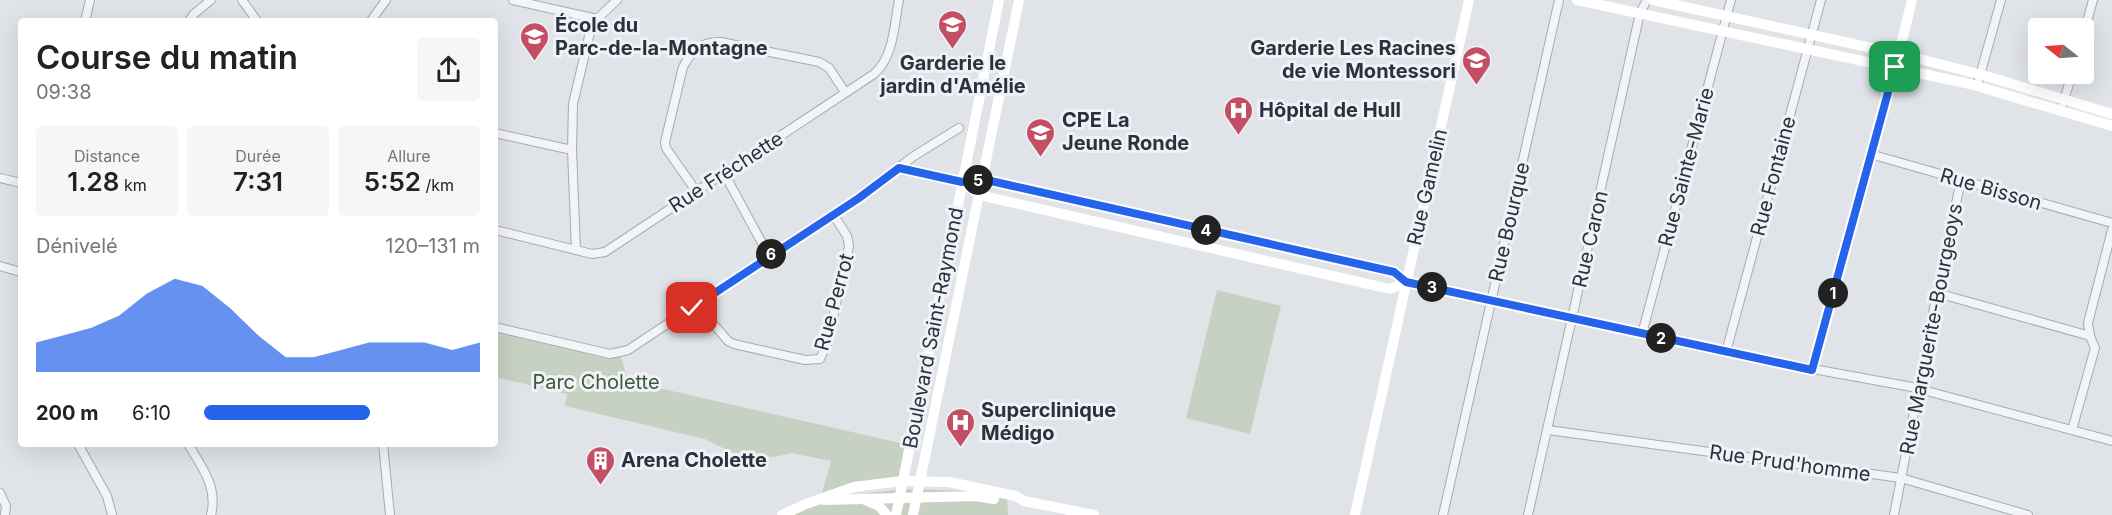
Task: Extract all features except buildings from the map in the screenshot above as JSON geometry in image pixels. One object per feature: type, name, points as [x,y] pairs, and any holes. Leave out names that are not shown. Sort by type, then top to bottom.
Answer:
[{"type":"street","points":[[86,18],[90,0]]},
{"type":"street","points":[[191,18],[200,7],[211,0]]},
{"type":"street","points":[[242,0],[255,18]]},
{"type":"street","points":[[373,18],[386,0]]},
{"type":"street","points":[[513,0],[597,19]]},
{"type":"street","points":[[576,250],[572,150],[575,94],[591,28],[617,0]]},
{"type":"street","name":"Rue Fréchette","points":[[498,231],[592,254],[605,252],[874,74],[885,63],[899,0]]},
{"type":"street","name":"Boulevard Saint-Raymond","points":[[896,515],[999,0]]},
{"type":"street","name":"Boulevard Saint-Raymond","points":[[914,515],[1018,0]]},
{"type":"street","name":"Rue Gamelin","points":[[1355,515],[1469,0]]},
{"type":"street","name":"Rue Bourque","points":[[1443,515],[1560,0]]},
{"type":"street","points":[[1577,0],[2112,114]]},
{"type":"street","name":"Rue Caron","points":[[1528,515],[1640,13],[1647,0]]},
{"type":"street","points":[[1653,0],[1812,34],[1980,75],[2112,126]]},
{"type":"street","name":"Rue Sainte-Marie","points":[[1642,334],[1731,0]]},
{"type":"street","name":"Rue Fontaine","points":[[1726,352],[1821,0]]},
{"type":"street","points":[[1812,370],[1912,0]]},
{"type":"street","points":[[1977,86],[2001,0]]},
{"type":"street","points":[[2088,18],[2093,0]]},
{"type":"street","points":[[696,191],[666,148],[665,142],[684,67],[688,57],[701,45],[721,42],[819,62],[829,68],[845,92]]},
{"type":"street","points":[[2062,105],[2069,84]]},
{"type":"street","points":[[498,328],[595,351],[620,353],[637,345],[833,214],[914,156],[959,128]]},
{"type":"street","points":[[498,134],[572,150]]},
{"type":"street","name":"Rue Bisson","points":[[1870,154],[2112,223]]},
{"type":"street","points":[[899,168],[962,182],[982,179],[1394,272],[1406,282],[1812,370],[1919,388],[2112,441]]},
{"type":"street","points":[[724,173],[769,256]]},
{"type":"street","points":[[0,178],[18,182]]},
{"type":"street","name":"Rue Marguerite-Bourgeoys","points":[[1894,515],[1961,180]]},
{"type":"street","points":[[962,182],[979,195],[1390,289],[1406,282]]},
{"type":"street","name":"Rue Perrot","points":[[696,304],[728,341],[734,344],[805,360],[820,359],[827,344],[849,246],[847,236],[833,214]]},
{"type":"street","points":[[2072,430],[2094,348],[2088,328],[2089,314],[2112,230]]},
{"type":"street","points":[[0,266],[18,271]]},
{"type":"street","points":[[1937,293],[2090,336]]},
{"type":"street","name":"Rue Prud'homme","points":[[1548,429],[1901,478],[2028,515]]},
{"type":"street","points":[[80,447],[107,496],[112,515]]},
{"type":"street","points":[[190,447],[212,489],[214,499],[211,515]]},
{"type":"street","points":[[383,447],[390,515]]},
{"type":"street","points":[[782,515],[840,491],[868,483],[902,481],[921,480],[966,485],[1016,496],[1024,501]]},
{"type":"street","points":[[0,493],[6,506],[5,515]]},
{"type":"street","points":[[820,500],[976,496],[1014,502],[1024,501],[1094,515]]},
{"type":"street","points":[[862,499],[879,506],[887,515]]},
{"type":"green space","points":[[1217,290],[1281,306],[1250,434],[1186,418]]},
{"type":"green space","name":"Parc Cholette","points":[[498,328],[620,353],[628,381],[909,445],[902,481],[823,499],[902,489],[974,491],[1007,494],[1008,515],[782,515],[820,500],[831,461],[792,453],[774,457],[733,453],[705,439],[565,406],[567,394],[498,378]]},
{"type":"place","name":"Garderie le jardin d'Amélie","points":[[953,50]]},
{"type":"place","name":"École du Parc-de-la-Montagne","points":[[534,62]]},
{"type":"place","name":"Garderie Les Racines de vie Montessori","points":[[1477,86]]},
{"type":"place","name":"Hôpital de Hull","points":[[1238,136]]},
{"type":"place","name":"CPE La Jeune Ronde","points":[[1041,158]]},
{"type":"place","name":"Superclinique Médigo","points":[[960,448]]},
{"type":"place","name":"Arena Cholette","points":[[600,486]]},
{"type":"route","points":[[692,308],[859,198],[899,168],[962,182],[982,179],[1394,272],[1406,282],[1812,370],[1895,67]]}]
